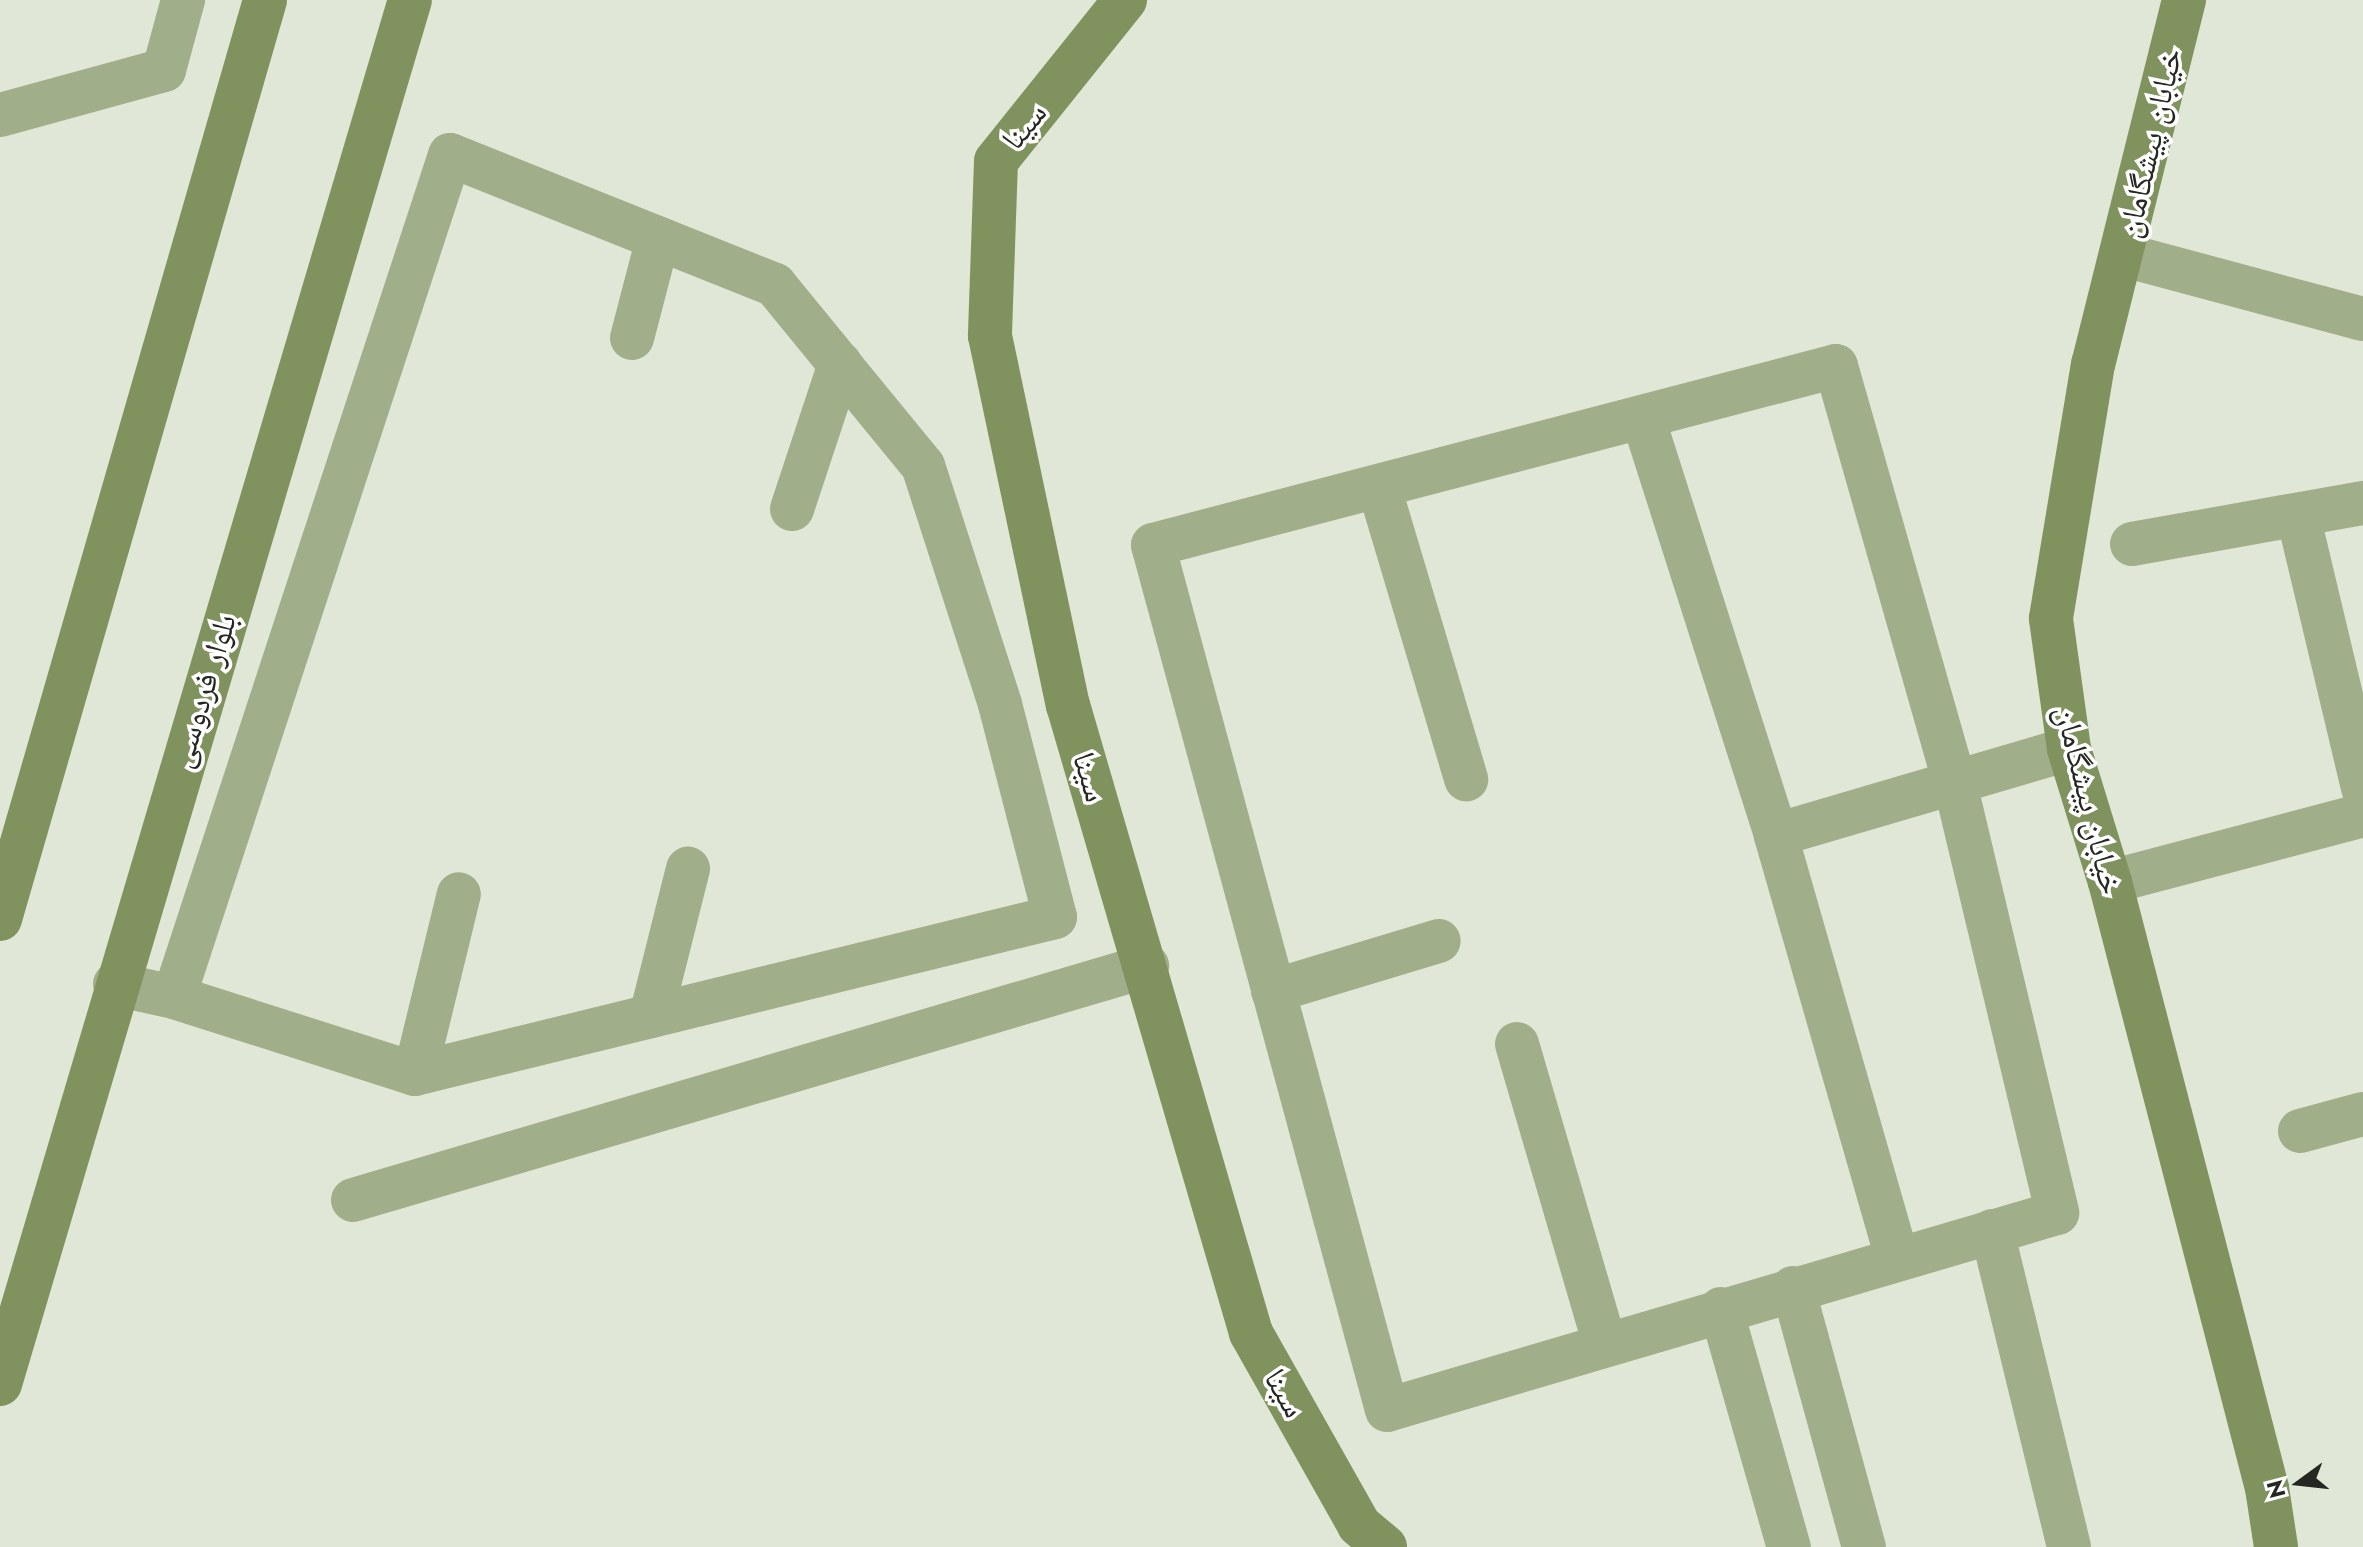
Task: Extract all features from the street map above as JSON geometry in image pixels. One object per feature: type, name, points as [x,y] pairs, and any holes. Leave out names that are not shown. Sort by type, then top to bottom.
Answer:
[{"type":"street","points":[[0,115],[164,70],[183,0]]},
{"type":"street","points":[[0,919],[265,0]]},
{"type":"street","name":"بلوار فردوسی","points":[[0,1384],[115,984],[410,0]]},
{"type":"street","name":"سینا","points":[[1125,0],[996,161],[990,336],[1068,705],[1147,966],[1251,1333],[1359,1525],[1385,1547]]},
{"type":"street","name":"خیابان پیشگامان","points":[[2184,0],[2124,255],[2093,364],[2051,619],[2069,749],[2110,882],[2267,1488],[2276,1547]]},
{"type":"street","points":[[115,984],[174,997],[415,1074],[1055,917],[1000,704],[923,466],[775,285],[450,155],[174,997]]},
{"type":"street","points":[[632,338],[658,238]]},
{"type":"street","points":[[2124,255],[2363,319]]},
{"type":"street","points":[[792,509],[840,364]]},
{"type":"street","points":[[1836,366],[1954,779],[2057,1213],[1604,1342],[1387,1410],[1153,545],[1380,490],[1643,418],[1836,366]]},
{"type":"street","points":[[1643,418],[1776,835],[1897,1258]]},
{"type":"street","points":[[1380,490],[1466,779]]},
{"type":"street","points":[[2132,544],[2363,503]]},
{"type":"street","points":[[2298,515],[2363,788]]},
{"type":"street","points":[[1776,835],[1954,779],[2069,749]]},
{"type":"street","points":[[2110,882],[2363,815]]},
{"type":"street","points":[[651,1016],[688,869]]},
{"type":"street","points":[[415,1074],[459,894]]},
{"type":"street","points":[[1273,991],[1439,941]]},
{"type":"street","points":[[353,1200],[1147,966]]},
{"type":"street","points":[[1517,1044],[1604,1342]]},
{"type":"street","points":[[2300,1131],[2363,1114]]},
{"type":"street","points":[[1992,1231],[2069,1547]]},
{"type":"street","points":[[1793,1288],[1864,1547]]},
{"type":"street","points":[[1721,1309],[1789,1547]]}]
